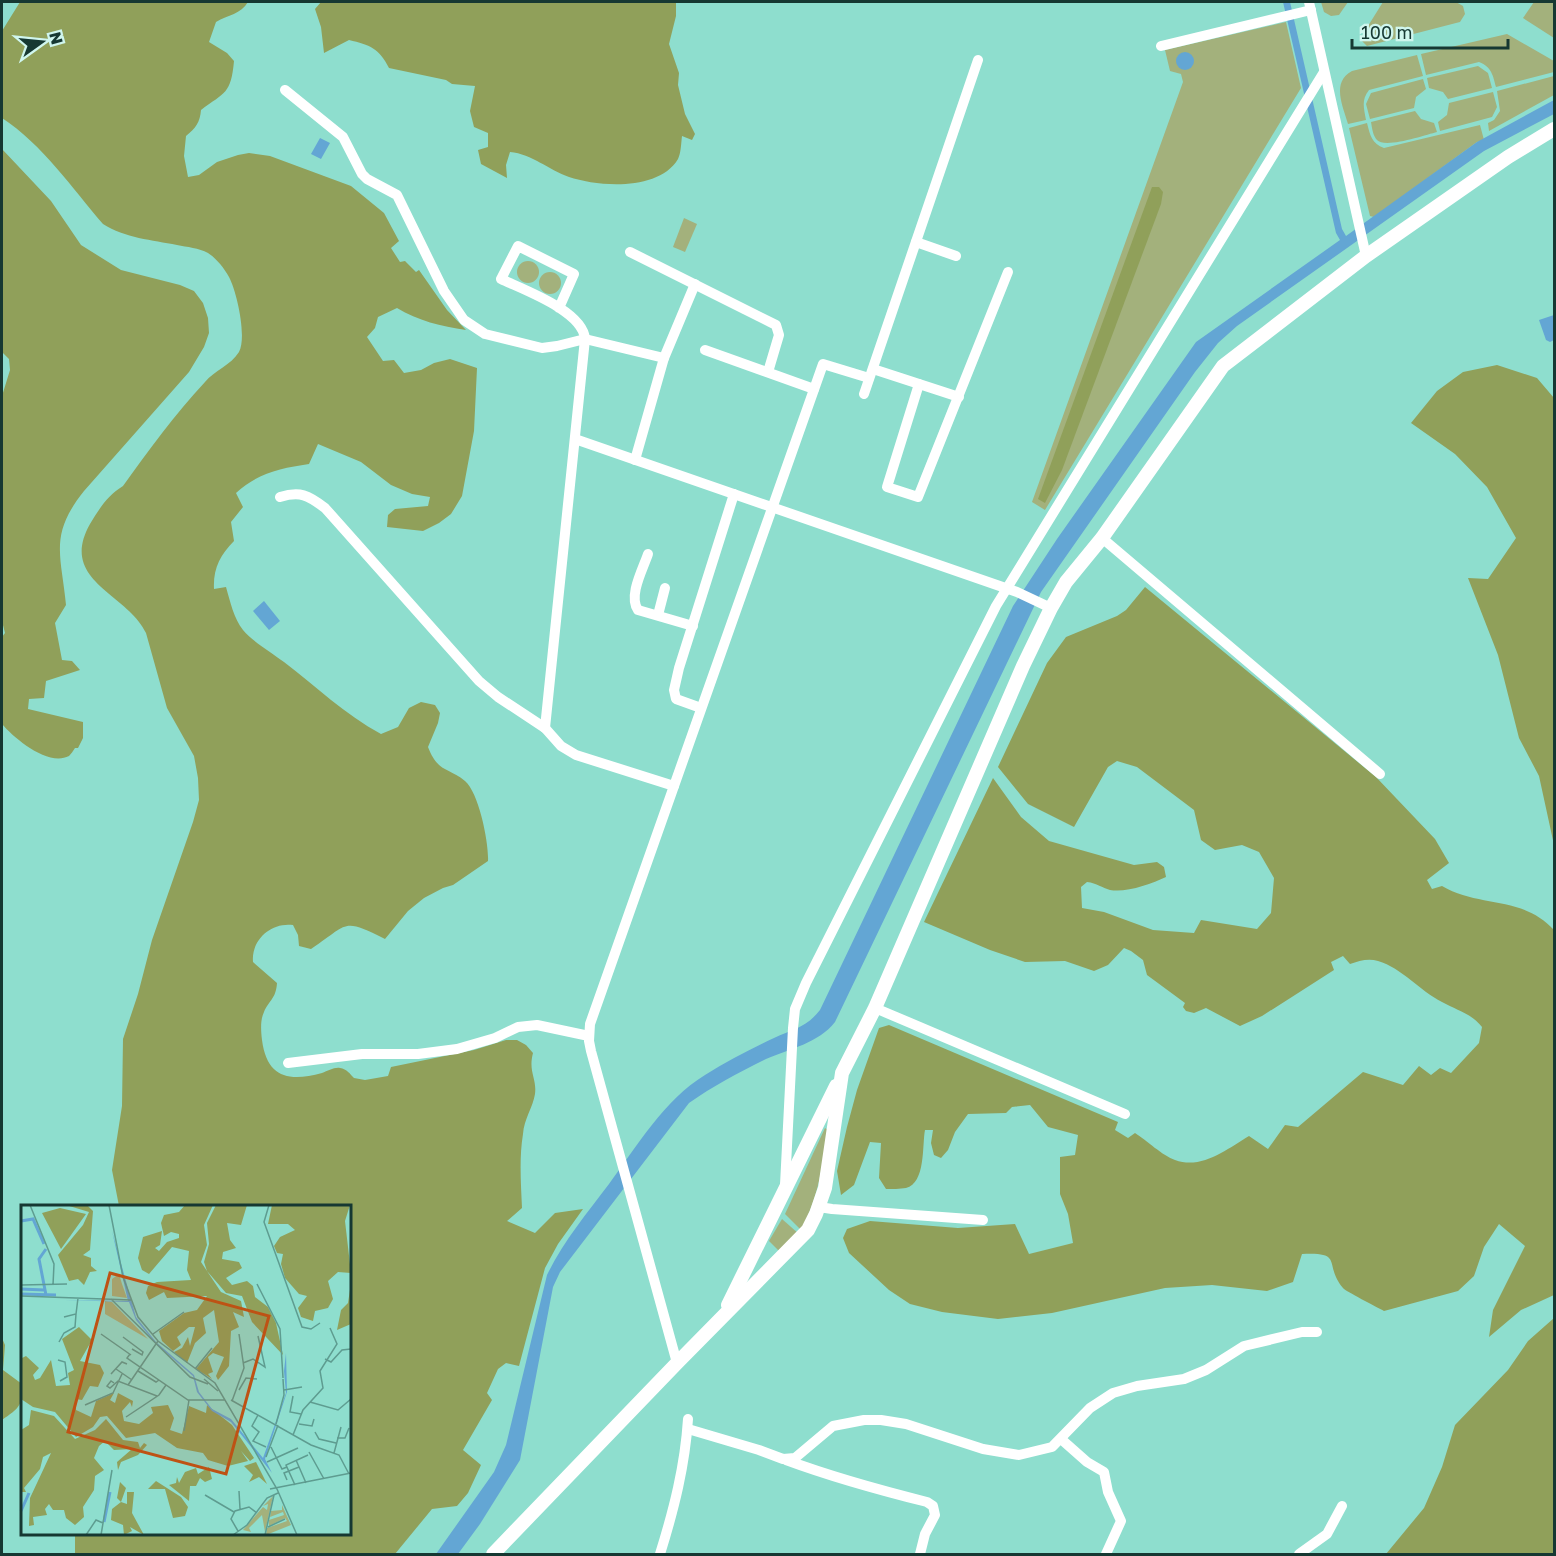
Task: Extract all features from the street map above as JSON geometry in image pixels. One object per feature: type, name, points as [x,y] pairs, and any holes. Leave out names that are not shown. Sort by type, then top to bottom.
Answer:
[{"type":"main road","points":[[723,1317],[874,1008],[1023,666],[1046,605],[1102,538],[1223,366],[1366,255],[1508,157],[1554,129]]},
{"type":"main road","points":[[494,1554],[808,1230],[825,1188],[842,1073]]},
{"type":"street","points":[[1161,46],[1289,15],[1310,6],[1366,255]]},
{"type":"street","points":[[864,394],[978,60]]},
{"type":"street","points":[[784,1192],[795,1009],[806,983],[1011,590],[1324,72]]},
{"type":"street","points":[[285,90],[343,137],[362,174],[367,179],[397,195],[444,291],[464,320],[485,334],[542,348],[585,339],[664,358]]},
{"type":"street","points":[[916,242],[956,256]]},
{"type":"street","points":[[545,728],[585,339],[584,331],[569,313],[559,308],[501,279],[518,246],[574,274],[559,308]]},
{"type":"street","points":[[630,252],[776,325],[779,335],[768,372]]},
{"type":"street","points":[[919,384],[887,488],[918,497],[1008,272]]},
{"type":"street","points":[[635,460],[664,358],[695,284]]},
{"type":"street","points":[[705,350],[814,389]]},
{"type":"street","points":[[677,1363],[591,1051],[590,1024],[823,364],[919,384],[958,397]]},
{"type":"street","points":[[575,439],[1011,590],[1046,605]]},
{"type":"street","points":[[280,497],[293,493],[300,494],[314,499],[325,508],[479,681],[498,697],[545,728],[561,746],[576,755],[674,786]]},
{"type":"street","points":[[701,708],[676,699],[674,690],[734,494]]},
{"type":"street","points":[[1102,538],[1380,774]]},
{"type":"street","points":[[648,554],[634,601],[639,610],[693,626]]},
{"type":"street","points":[[658,615],[665,588]]},
{"type":"street","points":[[874,1008],[1125,1114]]},
{"type":"street","points":[[288,1063],[362,1054],[418,1054],[457,1049],[501,1036],[518,1027],[537,1025],[589,1036]]},
{"type":"street","points":[[819,1206],[832,1209],[982,1220]]},
{"type":"street","points":[[783,1459],[795,1458],[833,1426],[864,1420],[906,1424],[1009,1455],[1041,1450],[1052,1447],[1090,1408],[1113,1393],[1137,1386],[1184,1379],[1206,1370],[1244,1346],[1302,1332],[1317,1332]]},
{"type":"street","points":[[660,1554],[679,1490],[688,1424],[829,1475],[927,1502],[933,1506],[935,1515],[925,1534],[920,1554]]},
{"type":"street","points":[[1061,1438],[1087,1461],[1104,1472],[1108,1492],[1121,1521],[1106,1554]]},
{"type":"street","points":[[1299,1554],[1327,1534],[1342,1506]]},
{"type":"green space","points":[[20,2],[248,2],[238,12],[216,22],[209,42],[227,53],[234,61],[233,72],[229,86],[201,110],[197,124],[186,136],[184,156],[188,177],[199,175],[217,162],[249,153],[270,156],[351,186],[384,213],[399,241],[391,248],[400,262],[405,261],[416,272],[419,270],[447,310],[466,330],[430,322],[397,308],[378,317],[375,328],[367,337],[383,361],[394,360],[404,373],[421,370],[434,363],[450,359],[477,368],[474,431],[462,496],[451,514],[423,531],[387,527],[388,515],[395,509],[428,506],[430,497],[412,494],[391,485],[361,462],[318,444],[309,464],[270,472],[236,493],[243,507],[231,522],[234,541],[218,563],[214,582],[214,589],[226,587],[235,615],[247,634],[343,709],[381,734],[398,727],[409,708],[421,702],[435,705],[440,713],[428,747],[440,765],[465,781],[470,787],[479,807],[487,843],[488,861],[453,885],[424,898],[408,911],[385,939],[360,928],[346,926],[311,949],[299,946],[298,935],[293,925],[277,926],[264,934],[255,947],[253,962],[277,983],[275,993],[261,1022],[262,1040],[269,1062],[274,1070],[290,1077],[310,1076],[338,1068],[354,1078],[365,1080],[388,1076],[391,1067],[474,1050],[506,1040],[517,1040],[533,1053],[531,1065],[535,1094],[525,1123],[522,1143],[522,1208],[507,1221],[535,1233],[555,1213],[583,1209],[558,1244],[545,1268],[519,1366],[506,1363],[498,1369],[487,1393],[492,1400],[463,1450],[481,1465],[468,1493],[457,1506],[432,1509],[395,1554],[75,1554],[75,1535],[351,1535],[351,1205],[119,1205],[112,1170],[122,1106],[123,1039],[152,940],[193,822],[199,800],[198,778],[194,756],[167,708],[146,633],[137,619],[89,573],[83,559],[82,543],[90,524],[104,503],[123,486],[162,432],[209,378],[232,361],[239,352],[242,336],[238,303],[232,284],[225,270],[214,258],[201,250],[129,235],[103,224],[44,154],[2,118],[2,31]]},
{"type":"green space","points":[[321,2],[676,2],[676,16],[669,44],[679,73],[678,85],[685,114],[695,134],[692,140],[682,136],[679,157],[669,169],[657,177],[643,181],[612,184],[582,180],[562,174],[526,156],[510,152],[506,165],[507,178],[481,164],[478,150],[488,147],[488,133],[474,127],[470,111],[475,86],[452,84],[446,80],[389,68],[373,48],[349,40],[324,53],[321,27],[315,9]]},
{"type":"green space","points":[[1321,2],[1348,2],[1339,15],[1331,16],[1324,12]]},
{"type":"green space","points":[[1383,2],[1456,2],[1463,6],[1465,14],[1460,22],[1367,46],[1362,41],[1363,34]]},
{"type":"green space","points":[[1534,2],[1554,2],[1554,38],[1523,18]]},
{"type":"green space","points":[[1286,22],[1301,88],[1045,510],[1032,502],[1183,82],[1181,74],[1170,71],[1165,50]]},
{"type":"green space","points":[[1507,34],[1554,61],[1554,72],[1496,87],[1489,69],[1479,62],[1426,75],[1421,54]]},
{"type":"green space","points":[[1417,55],[1423,76],[1369,90],[1364,101],[1366,120],[1348,124],[1340,95],[1342,81],[1346,76],[1352,71]]},
{"type":"green space","points":[[1478,66],[1488,73],[1492,88],[1448,99],[1443,92],[1429,88],[1427,78]]},
{"type":"green space","points":[[1554,76],[1554,95],[1489,131],[1488,123],[1494,120],[1500,111],[1497,91]]},
{"type":"green space","points":[[1423,79],[1426,89],[1416,97],[1414,108],[1370,119],[1366,104],[1371,93]]},
{"type":"green space","points":[[1493,92],[1497,107],[1492,117],[1440,131],[1438,122],[1447,115],[1449,103]]},
{"type":"green space","points":[[1415,111],[1421,119],[1434,123],[1437,132],[1396,142],[1388,143],[1377,140],[1371,122]]},
{"type":"green space","points":[[1367,123],[1374,141],[1384,148],[1480,125],[1484,140],[1477,142],[1374,217],[1370,216],[1349,128]]},
{"type":"green space","points":[[2,149],[51,201],[81,245],[121,270],[180,285],[194,291],[203,303],[208,318],[209,333],[204,347],[189,372],[84,491],[66,520],[60,545],[60,558],[66,605],[55,623],[62,660],[72,661],[80,670],[46,681],[44,698],[29,699],[28,709],[83,722],[83,738],[78,748],[75,748],[69,756],[61,758],[51,758],[32,749],[2,724],[2,637],[5,633],[2,621],[2,396],[10,370],[9,359],[2,352]]},
{"type":"green space","points":[[1152,187],[1159,187],[1163,192],[1161,204],[1062,470],[1045,503],[1038,499]]},
{"type":"green space","points":[[684,218],[697,224],[685,252],[673,247]]},
{"type":"green space","points":[[528,261],[536,264],[539,272],[536,280],[528,283],[520,280],[517,272],[520,264]]},
{"type":"green space","points":[[550,272],[558,275],[561,283],[558,291],[550,294],[542,291],[539,283],[542,275]]},
{"type":"green space","points":[[1497,365],[1537,378],[1554,398],[1554,845],[1539,776],[1519,738],[1498,655],[1468,578],[1488,579],[1516,538],[1487,487],[1455,454],[1411,423],[1437,391],[1463,372]]},
{"type":"green space","points":[[1145,587],[1376,777],[1435,839],[1449,863],[1427,880],[1432,889],[1442,886],[1456,893],[1514,906],[1542,919],[1554,930],[1554,1295],[1521,1310],[1489,1337],[1493,1310],[1525,1246],[1499,1224],[1484,1247],[1474,1276],[1458,1291],[1384,1311],[1343,1288],[1337,1280],[1329,1258],[1324,1255],[1302,1254],[1293,1282],[1267,1291],[1212,1285],[1165,1288],[1052,1313],[998,1319],[942,1312],[910,1304],[889,1290],[849,1253],[843,1238],[847,1229],[870,1221],[958,1228],[1015,1224],[1029,1254],[1073,1243],[1068,1214],[1060,1194],[1060,1157],[1075,1155],[1078,1135],[1048,1127],[1030,1105],[1012,1107],[1006,1113],[968,1114],[941,1158],[934,1155],[931,1143],[933,1130],[925,1130],[920,1171],[917,1179],[906,1188],[886,1189],[879,1178],[881,1143],[870,1142],[854,1185],[841,1195],[837,1171],[847,1127],[857,1090],[879,1028],[889,1025],[1118,1122],[1115,1130],[1128,1138],[1135,1133],[1165,1155],[1185,1162],[1214,1157],[1249,1136],[1268,1149],[1285,1125],[1298,1127],[1363,1072],[1403,1085],[1419,1066],[1431,1075],[1440,1068],[1451,1073],[1479,1043],[1482,1027],[1473,1018],[1434,997],[1387,964],[1374,960],[1350,964],[1343,956],[1331,962],[1334,970],[1262,1016],[1240,1026],[1206,1008],[1194,1013],[1186,1011],[1183,1007],[1185,1003],[1147,975],[1143,960],[1124,948],[1108,965],[1094,971],[1065,961],[1025,962],[924,922],[993,778],[1021,817],[1049,841],[1134,865],[1157,862],[1164,867],[1166,877],[1131,889],[1116,891],[1087,882],[1081,887],[1082,908],[1104,912],[1153,930],[1194,933],[1201,920],[1257,929],[1271,913],[1274,878],[1259,852],[1242,845],[1215,850],[1201,840],[1194,810],[1137,767],[1117,761],[1108,767],[1074,827],[1028,804],[998,767],[1047,663],[1066,637],[1117,616],[1126,610]]},
{"type":"green space","points":[[825,1128],[828,1130],[819,1181],[801,1230],[785,1214]]},
{"type":"green space","points":[[782,1219],[799,1234],[779,1251],[769,1241]]},
{"type":"green space","points":[[1554,1318],[1554,1554],[1386,1554],[1424,1508],[1442,1467],[1455,1425],[1508,1370],[1528,1341]]},
{"type":"green space","points":[[2,1338],[5,1345],[3,1370],[21,1383],[21,1402],[2,1420]]},
{"type":"water","points":[[1283,2],[1290,2],[1342,229],[1346,236],[1477,142],[1554,100],[1554,114],[1484,151],[1237,326],[1218,343],[1195,372],[1041,592],[835,1022],[812,1040],[756,1064],[689,1103],[560,1272],[553,1287],[520,1460],[480,1524],[458,1554],[436,1554],[494,1472],[506,1445],[547,1275],[568,1239],[652,1125],[690,1085],[730,1060],[804,1024],[820,1010],[1013,606],[1057,539],[1196,342],[1340,240],[1336,233]]},
{"type":"water","points":[[1181,52],[1189,52],[1194,57],[1192,68],[1181,70],[1176,65],[1176,57]]},
{"type":"water","points":[[320,138],[330,143],[321,159],[311,154]]},
{"type":"water","points":[[1554,315],[1554,340],[1550,342],[1546,340],[1539,320]]},
{"type":"water","points":[[264,601],[280,621],[269,630],[253,611]]}]
